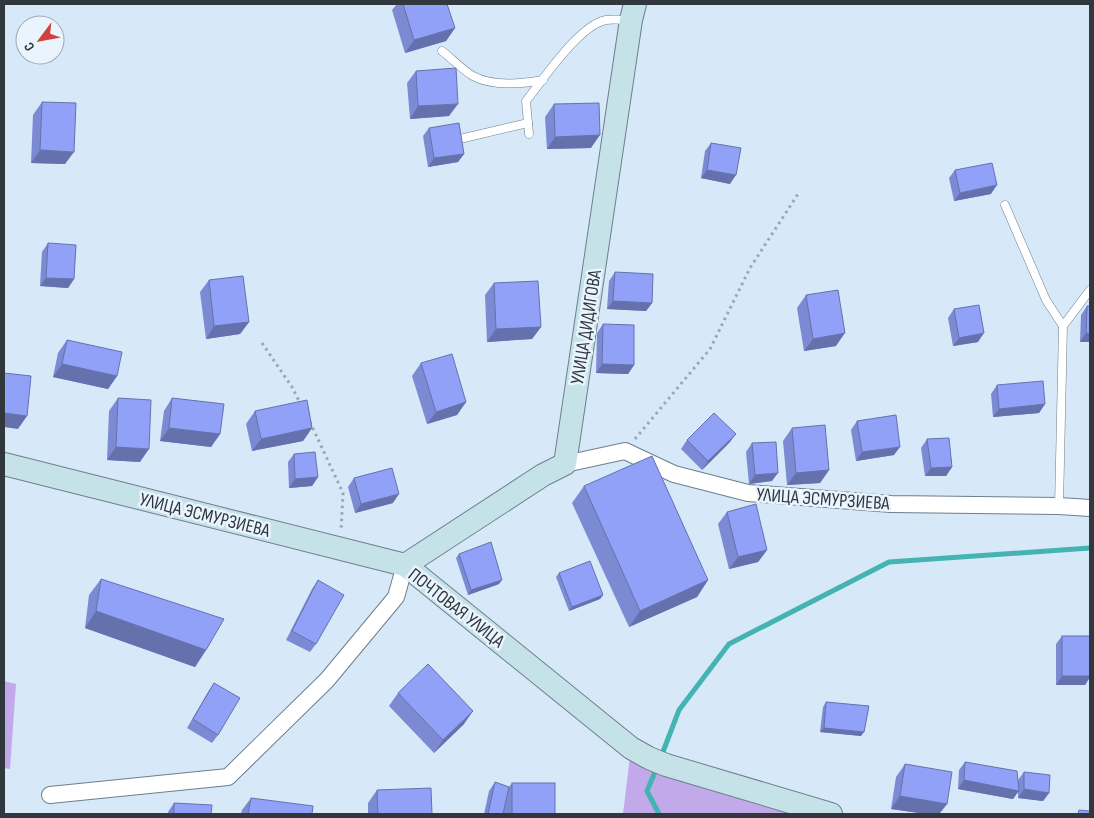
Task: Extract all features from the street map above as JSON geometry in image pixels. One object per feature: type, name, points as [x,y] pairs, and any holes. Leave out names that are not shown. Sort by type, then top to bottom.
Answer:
[{"type":"street","name":"УЛИЦА ДИДИГОВА","points":[[565,464],[633,12]]},
{"type":"street","points":[[405,565],[543,474],[565,464],[625,450]]},
{"type":"street","name":"УЛИЦА ЭСМУРЗИЕВА","points":[[625,450],[674,474],[748,493],[891,504],[1090,508]]},
{"type":"street","name":"УЛИЦА ЭСМУРЗИЕВА","points":[[4,464],[405,565]]},
{"type":"street","name":"ПОЧТОВАЯ УЛИЦА","points":[[50,795],[228,776],[327,680],[396,597],[405,565],[631,748],[666,765],[830,814]]},
{"type":"lane","points":[[529,134],[526,101],[572,43],[588,28],[605,20],[633,12]]},
{"type":"lane","points":[[442,51],[473,76],[494,83],[523,83],[543,80]]},
{"type":"lane","points":[[464,138],[528,123]]},
{"type":"lane","points":[[1005,205],[1046,300],[1063,326],[1059,506]]},
{"type":"lane","points":[[1063,326],[1090,290]]},
{"type":"path","points":[[625,450],[710,349],[750,268],[798,194]]},
{"type":"path","points":[[262,343],[292,387],[305,411]]},
{"type":"path","points":[[309,419],[343,493],[341,549]]},
{"type":"shaded area","points":[[4,681],[16,684],[10,769],[4,768]]},
{"type":"shaded area","points":[[631,748],[831,814],[623,814]]},
{"type":"building","points":[[403,4],[447,4],[455,28],[414,40]]},
{"type":"building","points":[[456,68],[458,104],[418,106],[416,71]]},
{"type":"building","points":[[42,102],[76,103],[74,152],[40,150]]},
{"type":"building","points":[[599,103],[600,135],[555,137],[554,104]]},
{"type":"building","points":[[459,123],[464,154],[434,158],[429,128]]},
{"type":"building","points":[[711,143],[741,148],[736,175],[707,170]]},
{"type":"building","points":[[992,163],[997,185],[960,193],[955,170]]},
{"type":"building","points":[[48,243],[76,245],[74,279],[46,278]]},
{"type":"building","points":[[615,272],[653,274],[652,303],[613,301]]},
{"type":"building","points":[[243,276],[249,322],[214,326],[209,280]]},
{"type":"building","points":[[538,281],[541,327],[496,329],[494,283]]},
{"type":"building","points":[[838,290],[845,333],[813,339],[806,295]]},
{"type":"building","points":[[979,305],[984,333],[959,338],[954,309]]},
{"type":"building","points":[[1087,306],[1090,306],[1090,334],[1086,333]]},
{"type":"building","points":[[603,324],[634,325],[634,365],[602,364]]},
{"type":"building","points":[[67,340],[122,352],[117,376],[62,364]]},
{"type":"building","points":[[452,354],[466,402],[436,412],[421,363]]},
{"type":"building","points":[[4,373],[31,376],[27,416],[4,413]]},
{"type":"building","points":[[1043,381],[1045,404],[999,409],[997,385]]},
{"type":"building","points":[[118,398],[151,400],[149,449],[116,447]]},
{"type":"building","points":[[172,398],[224,404],[220,434],[169,428]]},
{"type":"building","points":[[307,400],[312,428],[261,439],[255,411]]},
{"type":"building","points":[[714,413],[736,434],[708,461],[687,440]]},
{"type":"building","points":[[896,415],[900,447],[862,452],[857,421]]},
{"type":"building","points":[[825,425],[829,470],[796,473],[792,428]]},
{"type":"building","points":[[949,438],[952,467],[931,468],[927,439]]},
{"type":"building","points":[[776,442],[778,473],[755,475],[752,443]]},
{"type":"building","points":[[315,452],[318,477],[295,479],[294,454]]},
{"type":"building","points":[[652,456],[708,580],[640,611],[584,486]]},
{"type":"building","points":[[392,468],[399,494],[361,504],[354,478]]},
{"type":"building","points":[[756,504],[767,550],[738,557],[727,512]]},
{"type":"building","points":[[491,542],[502,580],[471,590],[459,554]]},
{"type":"building","points":[[590,561],[603,595],[572,607],[559,573]]},
{"type":"building","points":[[101,579],[224,619],[206,650],[96,611]]},
{"type":"building","points":[[318,580],[344,595],[316,644],[292,631]]},
{"type":"building","points":[[1062,636],[1090,636],[1090,676],[1062,676]]},
{"type":"building","points":[[428,664],[473,711],[443,740],[398,693]]},
{"type":"building","points":[[214,683],[240,698],[218,735],[193,719]]},
{"type":"building","points":[[826,702],[869,706],[864,732],[824,728]]},
{"type":"building","points":[[965,762],[1017,771],[1019,791],[964,780]]},
{"type":"building","points":[[905,764],[952,772],[947,804],[900,796]]},
{"type":"building","points":[[1024,772],[1050,775],[1049,793],[1024,789]]},
{"type":"building","points":[[495,782],[509,787],[503,814],[488,814]]},
{"type":"building","points":[[512,783],[555,783],[555,814],[512,814]]},
{"type":"building","points":[[431,788],[432,814],[378,814],[377,790]]},
{"type":"building","points":[[251,798],[313,806],[312,814],[248,814]]},
{"type":"building","points":[[174,803],[212,805],[211,814],[174,814]]},
{"type":"building","points":[[1079,810],[1090,811],[1090,814],[1078,814]]},
{"type":"waterway","points":[[661,757],[679,710],[729,644],[889,562],[1090,548]]},
{"type":"waterway","points":[[657,767],[647,791],[659,814]]}]
